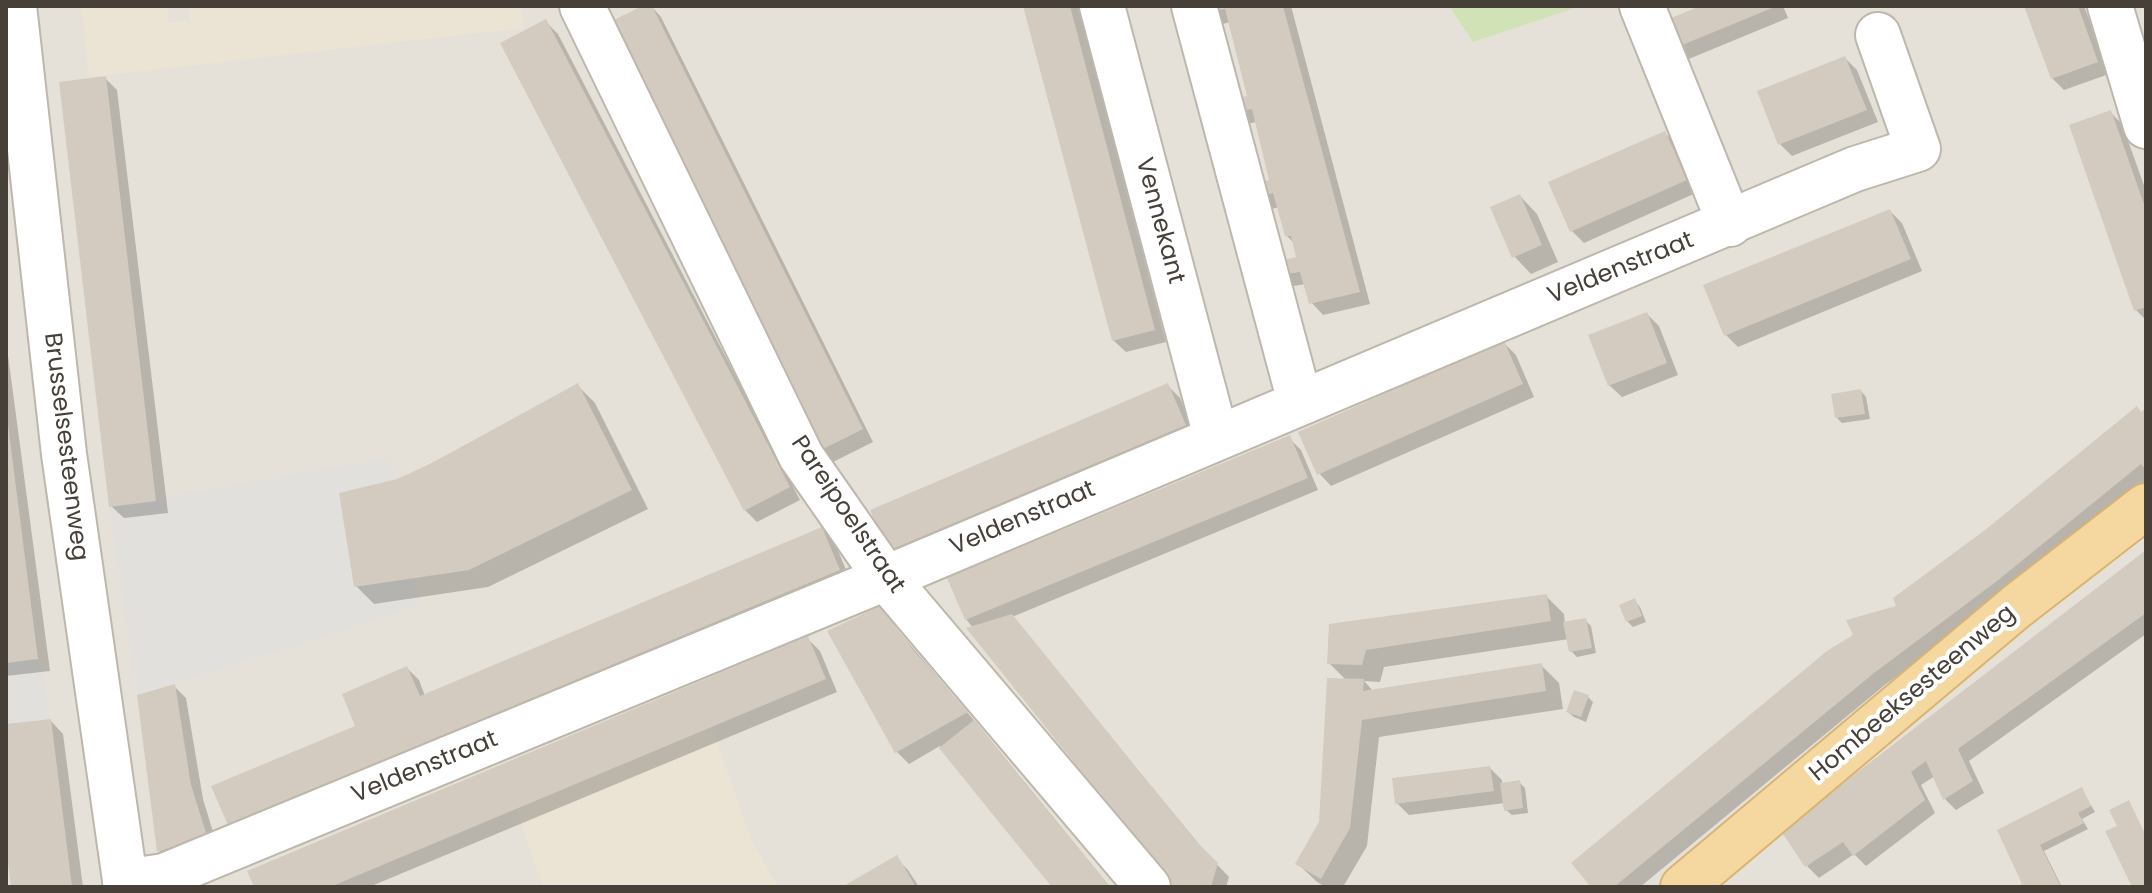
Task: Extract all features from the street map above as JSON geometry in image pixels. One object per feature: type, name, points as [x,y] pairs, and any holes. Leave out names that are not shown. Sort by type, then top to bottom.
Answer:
[{"type":"main road","name":"Hombeeksesteenweg","points":[[1683,887],[2017,606],[2146,506]]},
{"type":"street","name":"Brusselsesteenweg","points":[[14,6],[64,454],[126,885]]},
{"type":"street","name":"Vennekant","points":[[1102,6],[1216,437]]},
{"type":"street","points":[[1194,6],[1300,402]]},
{"type":"street","points":[[1642,6],[1730,224]]},
{"type":"street","points":[[2110,6],[2146,126]]},
{"type":"street","name":"Pareipoelstraat","points":[[585,7],[801,456],[886,578],[1148,887]]},
{"type":"street","name":"Veldenstraat","points":[[126,885],[164,876],[886,578],[1855,169],[1918,149],[1878,35]]},
{"type":"shaded area","points":[[6,6],[2146,6],[2146,887],[6,887]]},
{"type":"shaded area","points":[[81,6],[167,6],[169,23],[190,20],[189,6],[521,6],[524,28],[89,77]]},
{"type":"shaded area","points":[[388,458],[397,479],[339,494],[354,586],[414,578],[420,605],[137,695],[109,507]]},
{"type":"shaded area","points":[[38,659],[51,719],[6,724],[6,663]]},
{"type":"shaded area","points":[[699,682],[717,725],[712,728],[752,841],[778,887],[543,887],[501,765]]},
{"type":"green space","points":[[1449,6],[1581,6],[1473,42]]},
{"type":"building","points":[[642,6],[652,6],[863,429],[819,451],[606,24]]},
{"type":"building","points":[[1023,6],[1070,6],[1155,330],[1112,341]]},
{"type":"building","points":[[1197,6],[1283,6],[1360,292],[1309,304],[1300,272],[1273,276],[1271,263],[1296,257],[1291,236],[1285,236],[1273,193],[1248,201],[1245,186],[1269,180],[1252,109],[1225,114],[1223,100],[1247,96],[1225,9],[1199,14]]},
{"type":"building","points":[[1700,6],[1777,6],[1670,50],[1659,23]]},
{"type":"building","points":[[2024,6],[2078,6],[2098,62],[2051,79]]},
{"type":"building","points":[[546,19],[790,487],[744,511],[500,43]]},
{"type":"building","points":[[1845,56],[1867,110],[1778,145],[1757,91]]},
{"type":"building","points":[[106,76],[156,501],[109,507],[59,82]]},
{"type":"building","points":[[2111,110],[2146,210],[2146,307],[2134,311],[2069,125]]},
{"type":"building","points":[[1665,131],[1687,180],[1570,232],[1548,182]]},
{"type":"building","points":[[1520,194],[1542,245],[1512,258],[1490,207]]},
{"type":"building","points":[[1890,209],[1911,259],[1724,336],[1703,285]]},
{"type":"building","points":[[1647,312],[1667,363],[1608,386],[1588,335]]},
{"type":"building","points":[[1504,341],[1523,384],[1317,475],[1298,432]]},
{"type":"building","points":[[578,383],[632,490],[469,570],[354,587],[339,493],[397,479],[430,464]]},
{"type":"building","points":[[1168,383],[1186,425],[888,551],[870,510]]},
{"type":"building","points":[[1861,389],[1865,414],[1835,418],[1831,394]]},
{"type":"building","points":[[2137,406],[2141,412],[2146,408],[2146,470],[2141,464],[1997,581],[1874,673],[1614,887],[1591,887],[1571,863],[1827,651],[1853,635],[1846,620],[1896,606],[1893,598],[1985,530]]},
{"type":"building","points":[[6,426],[38,659],[6,663]]},
{"type":"building","points":[[1290,435],[1308,478],[965,620],[947,578]]},
{"type":"building","points":[[822,527],[840,570],[228,825],[211,786],[355,726],[342,694],[407,666],[420,696]]},
{"type":"building","points":[[2146,550],[2146,613],[1958,749],[1973,781],[1943,800],[1926,761],[1911,772],[1925,800],[1853,856],[1843,842],[1805,867],[1781,831]]},
{"type":"building","points":[[1547,594],[1551,621],[1366,650],[1362,665],[1327,664],[1329,624]]},
{"type":"building","points":[[1635,598],[1642,616],[1626,622],[1619,605]]},
{"type":"building","points":[[880,606],[914,651],[968,712],[895,753],[827,631]]},
{"type":"building","points":[[1012,614],[1195,840],[1218,863],[1211,887],[1174,887],[966,628]]},
{"type":"building","points":[[1586,618],[1592,648],[1569,652],[1563,622]]},
{"type":"building","points":[[808,636],[826,679],[330,887],[254,887],[247,871]]},
{"type":"building","points":[[1542,663],[1546,691],[1362,720],[1350,828],[1321,879],[1295,864],[1319,822],[1327,678],[1364,679],[1363,691]]},
{"type":"building","points":[[175,684],[191,785],[207,836],[157,852],[137,695]]},
{"type":"building","points":[[1574,690],[1589,695],[1581,717],[1566,712]]},
{"type":"building","points":[[51,719],[72,887],[11,887],[6,847],[6,724]]},
{"type":"building","points":[[974,720],[1110,887],[1052,887],[1007,832],[939,748]]},
{"type":"building","points":[[1490,766],[1494,791],[1395,804],[1392,778]]},
{"type":"building","points":[[1520,780],[1523,808],[1504,811],[1500,783]]},
{"type":"building","points":[[2082,787],[2091,806],[2078,813],[2084,823],[2040,845],[2061,887],[2016,887],[2022,884],[1997,830]]},
{"type":"building","points":[[2129,800],[2146,836],[2146,887],[2132,887],[2105,831],[2117,826],[2109,810]]},
{"type":"building","points":[[897,855],[916,887],[842,887]]}]
